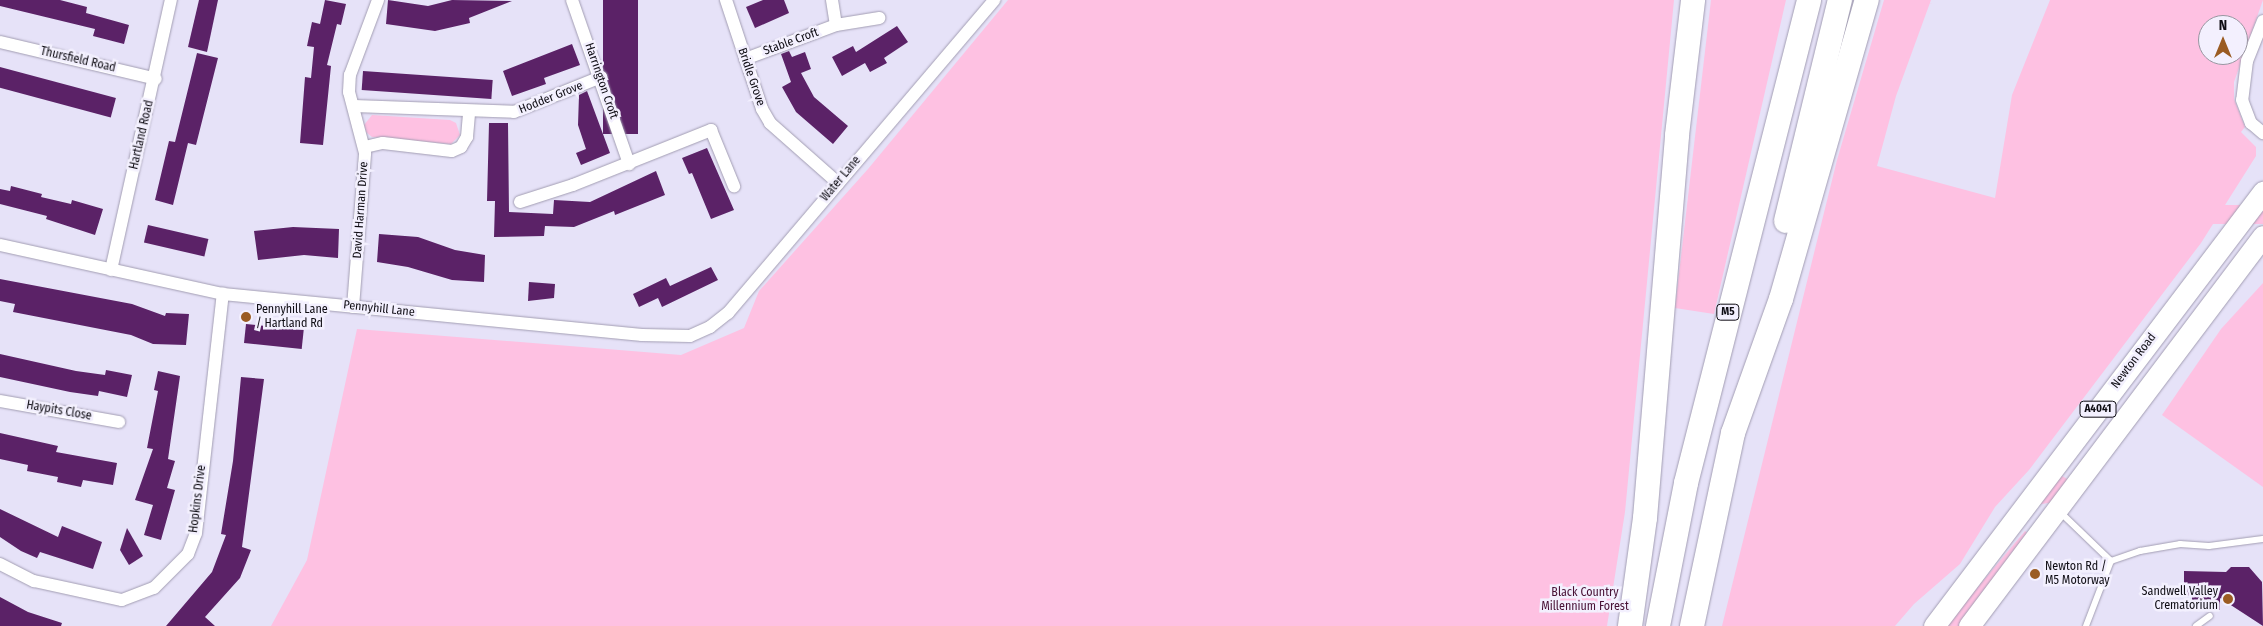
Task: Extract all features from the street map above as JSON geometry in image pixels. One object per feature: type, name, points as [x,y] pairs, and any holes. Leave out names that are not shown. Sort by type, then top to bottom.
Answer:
[{"type":"highway","points":[[1630,626],[1645,518],[1677,136],[1692,0]]},
{"type":"highway","name":"M5","points":[[1658,626],[1686,483],[1809,0]]},
{"type":"highway","points":[[1692,626],[1741,410],[1840,0]]},
{"type":"highway","points":[[1741,410],[1781,300],[1867,0]]},
{"type":"highway","name":"Newton Road","points":[[1934,626],[2263,192]]},
{"type":"highway","name":"A4041","points":[[1969,626],[2263,236]]},
{"type":"highway","points":[[1938,626],[1966,600],[2032,517],[2057,510]]},
{"type":"street","name":"Hartland Road","points":[[111,270],[156,79],[171,0]]},
{"type":"street","name":"David Harman Drive","points":[[353,307],[365,147],[349,92],[350,75],[378,0]]},
{"type":"street","name":"Harrington Croft","points":[[572,0],[601,77],[629,164]]},
{"type":"street","name":"Bridle Grove","points":[[726,0],[745,58],[770,123],[838,183]]},
{"type":"street","points":[[832,0],[836,25]]},
{"type":"street","name":"Water Lane","points":[[674,337],[700,332],[728,313],[994,0]]},
{"type":"street","name":"Stable Croft","points":[[745,58],[836,25],[879,18]]},
{"type":"street","points":[[2263,21],[2247,61],[2242,100],[2251,123],[2263,133]]},
{"type":"street","name":"Thursfield Road","points":[[0,42],[156,79]]},
{"type":"street","name":"Hodder Grove","points":[[354,106],[469,112],[514,112],[601,77]]},
{"type":"street","points":[[365,147],[383,143],[452,151],[461,148],[467,137],[469,112]]},
{"type":"street","points":[[520,202],[629,164],[711,130],[734,186]]},
{"type":"street","name":"Pennyhill Lane","points":[[0,245],[223,294],[674,337]]},
{"type":"street","name":"Hopkins Drive","points":[[0,564],[34,581],[122,600],[154,588],[188,554],[196,533],[223,294]]},
{"type":"street","name":"Haypits Close","points":[[0,401],[119,422]]},
{"type":"lane","points":[[2057,510],[2111,561]]},
{"type":"lane","points":[[2086,626],[2111,561],[2140,551],[2180,544],[2209,546],[2263,539]]},
{"type":"lane","points":[[2196,626],[2210,616]]},
{"type":"green space","name":"Black Country Millennium Forest","points":[[1008,0],[1674,0],[1625,512],[1607,626],[271,626],[307,560],[357,329],[681,355],[744,328],[759,291],[868,169]]},
{"type":"green space","points":[[1711,0],[1786,0],[1714,314],[1675,308]]},
{"type":"green space","points":[[1884,0],[1931,0],[1896,96],[1877,166],[1995,198],[2012,95],[2050,0],[2263,0],[2248,42],[2248,15],[2198,15],[2198,65],[2240,65],[2234,82],[2234,99],[2245,127],[2241,132],[2256,147],[2256,156],[2201,243],[2029,470],[1995,507],[1960,564],[1914,604],[1895,626],[1722,626],[1837,160]]},
{"type":"green space","points":[[372,115],[450,120],[456,123],[460,135],[451,144],[372,137],[366,132],[364,125]]},
{"type":"green space","points":[[1935,205],[2263,205],[2263,224],[1935,224]]},
{"type":"green space","points":[[2263,283],[2263,487],[2162,415],[2221,329]]},
{"type":"green space","points":[[2060,475],[2071,481],[2054,502],[2036,505]]},
{"type":"green space","points":[[2025,531],[2030,535],[1961,626],[1945,626]]},
{"type":"building","points":[[0,0],[60,0],[87,7],[86,13],[129,25],[124,44],[93,36],[95,29],[0,6]]},
{"type":"building","points":[[199,0],[218,0],[207,52],[188,47]]},
{"type":"building","points":[[325,0],[346,4],[341,25],[337,24],[327,65],[331,66],[323,145],[300,143],[305,77],[311,78],[314,47],[307,46],[312,22],[320,24]]},
{"type":"building","points":[[388,0],[428,6],[452,0],[512,1],[469,18],[470,23],[435,31],[386,24]]},
{"type":"building","points":[[603,0],[638,0],[638,134],[603,134]]},
{"type":"building","points":[[763,0],[784,0],[789,13],[755,28],[746,7]]},
{"type":"building","points":[[897,26],[908,42],[884,58],[887,63],[870,72],[865,63],[842,76],[832,57],[853,46],[856,52]]},
{"type":"building","points":[[572,44],[580,65],[544,78],[546,84],[512,96],[503,71]]},
{"type":"building","points":[[789,51],[792,57],[805,52],[811,69],[801,73],[814,97],[848,126],[833,144],[796,112],[782,87],[791,82],[781,54]]},
{"type":"building","points":[[197,53],[218,58],[196,145],[188,143],[173,205],[155,200],[169,141],[175,142]]},
{"type":"building","points":[[0,67],[116,98],[111,117],[0,88]]},
{"type":"building","points":[[363,71],[493,80],[491,99],[362,90]]},
{"type":"building","points":[[587,91],[610,153],[581,165],[576,153],[586,149],[578,125],[579,95]]},
{"type":"building","points":[[489,123],[508,123],[509,212],[553,214],[554,200],[590,202],[656,171],[665,195],[615,215],[614,211],[574,227],[545,226],[544,236],[494,237],[495,201],[487,201]]},
{"type":"building","points":[[707,148],[734,210],[711,219],[692,173],[689,174],[682,158]]},
{"type":"building","points":[[11,186],[42,194],[41,197],[71,204],[72,200],[103,209],[95,235],[46,219],[47,216],[0,204],[0,189],[10,191]]},
{"type":"building","points":[[148,225],[208,239],[204,256],[144,243]]},
{"type":"building","points":[[293,227],[339,229],[338,258],[304,255],[258,260],[254,231]]},
{"type":"building","points":[[379,234],[418,237],[455,250],[485,255],[484,282],[452,280],[408,267],[377,262]]},
{"type":"building","points":[[711,267],[718,280],[662,307],[658,298],[639,307],[633,294],[666,278],[670,286]]},
{"type":"building","points":[[0,279],[132,304],[165,316],[166,313],[189,314],[186,345],[153,344],[131,335],[13,312],[15,304],[0,301]]},
{"type":"building","points":[[529,282],[555,284],[554,298],[528,301]]},
{"type":"building","points":[[246,324],[304,330],[302,349],[244,343]]},
{"type":"building","points":[[0,354],[76,371],[105,375],[106,370],[132,375],[127,397],[99,391],[98,396],[70,392],[0,377]]},
{"type":"building","points":[[158,371],[180,376],[168,459],[175,461],[167,488],[175,490],[161,540],[144,535],[153,505],[135,500],[153,449],[147,448],[158,391],[154,390]]},
{"type":"building","points":[[241,377],[264,379],[242,547],[251,550],[240,578],[205,617],[215,626],[166,626],[212,572],[226,535],[221,534],[233,461]]},
{"type":"building","points":[[0,433],[58,446],[56,452],[117,463],[113,485],[83,480],[81,487],[57,482],[58,477],[27,471],[28,465],[0,459]]},
{"type":"building","points":[[0,509],[58,537],[62,526],[102,542],[93,569],[40,552],[37,558],[21,551],[0,537]]},
{"type":"building","points":[[127,528],[143,556],[129,565],[120,550]]},
{"type":"building","name":"Sandwell Valley Crematorium","points":[[2231,567],[2249,567],[2262,582],[2263,626],[2220,598],[2220,610],[2192,609],[2192,596],[2184,596],[2184,571],[2226,572]]},
{"type":"building","points":[[0,597],[28,612],[62,623],[61,626],[0,626]]},
{"type":"place","name":"Pennyhill Lane / Hartland Rd","points":[[246,317]]},
{"type":"place","name":"Newton Rd / M5 Motorway","points":[[2035,574]]},
{"type":"place","name":"Sandwell Valley Crematorium","points":[[2228,599]]}]
